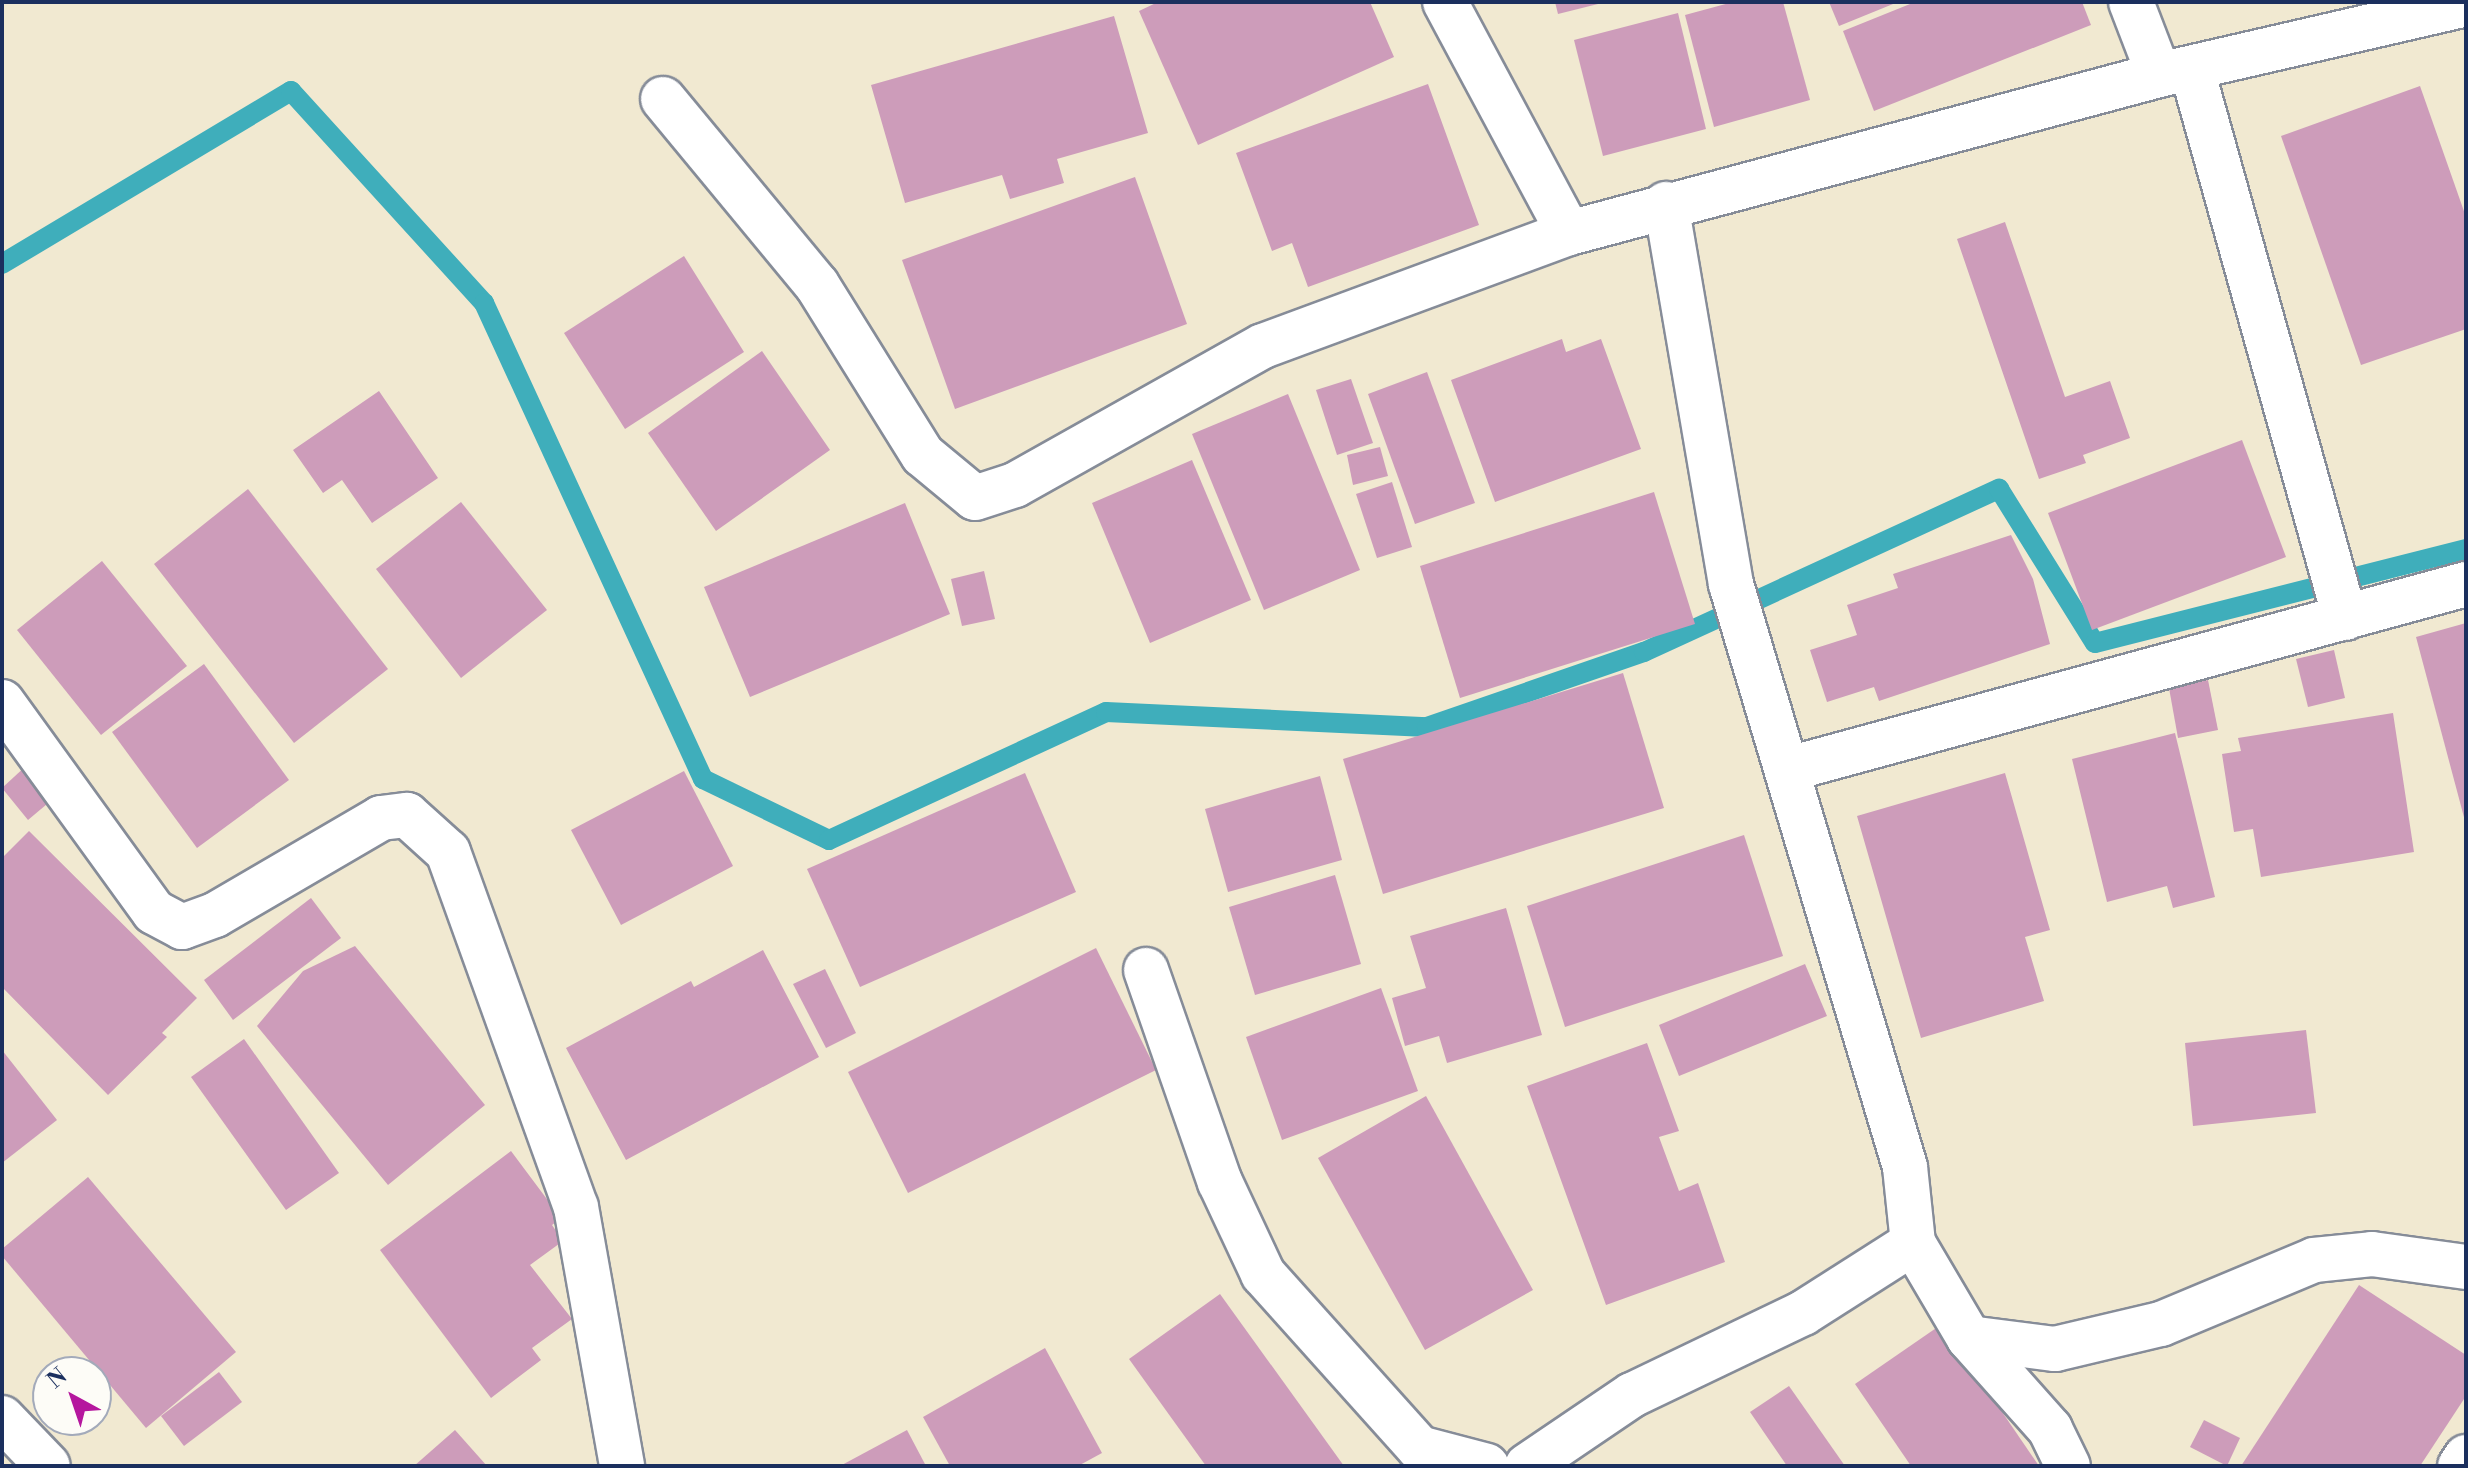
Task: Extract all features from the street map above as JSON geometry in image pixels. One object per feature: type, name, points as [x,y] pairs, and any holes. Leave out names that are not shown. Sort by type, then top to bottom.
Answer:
[{"type":"street","points":[[1445,2],[1569,233]]},
{"type":"street","points":[[2131,2],[2175,72],[2345,618]]},
{"type":"street","points":[[663,99],[817,285],[923,455],[975,498],[1015,485],[1263,346],[1569,233],[1666,204],[2175,72],[2466,4]]},
{"type":"street","points":[[1666,204],[1731,584],[1789,769],[1905,1167],[1913,1243],[1969,1338],[2050,1429],[2068,1466]]},
{"type":"street","points":[[1789,769],[2466,584]]},
{"type":"street","points":[[2,702],[154,912],[182,927],[215,915],[381,818],[407,815],[448,852],[576,1207],[622,1466]]},
{"type":"street","points":[[1146,970],[1220,1182],[1263,1274],[1419,1448],[1487,1466]]},
{"type":"street","points":[[1527,1466],[1632,1395],[1803,1313],[1913,1243]]},
{"type":"street","points":[[1969,1338],[2055,1349],[2161,1324],[2314,1260],[2372,1254],[2466,1267]]},
{"type":"street","points":[[2,1418],[48,1466]]},
{"type":"street","points":[[2460,1466],[2466,1457]]},
{"type":"building","points":[[1158,2],[1370,2],[1394,57],[1198,145],[1139,11]]},
{"type":"building","points":[[1555,2],[1602,2],[1602,3],[1558,14]]},
{"type":"building","points":[[1733,2],[1783,2],[1810,100],[1714,127],[1685,15]]},
{"type":"building","points":[[1829,2],[1898,2],[1839,26]]},
{"type":"building","points":[[1915,2],[2082,2],[2091,25],[1874,111],[1843,31]]},
{"type":"building","points":[[1678,13],[1706,129],[1603,156],[1574,40]]},
{"type":"building","points":[[1114,16],[1148,133],[1057,159],[1064,183],[1010,199],[1002,175],[905,203],[871,85]]},
{"type":"building","points":[[1428,84],[1479,225],[1308,287],[1292,243],[1272,251],[1236,153]]},
{"type":"building","points":[[2420,86],[2466,217],[2466,329],[2361,365],[2281,136]]},
{"type":"building","points":[[1135,177],[1187,324],[955,409],[902,260]]},
{"type":"building","points":[[2005,222],[2065,397],[2110,381],[2130,438],[2083,455],[2086,463],[2039,479],[1957,239]]},
{"type":"building","points":[[684,256],[744,352],[625,429],[564,333]]},
{"type":"building","points":[[1562,339],[1566,352],[1601,339],[1641,449],[1495,502],[1451,380]]},
{"type":"building","points":[[762,351],[830,450],[716,531],[648,433]]},
{"type":"building","points":[[1427,372],[1475,503],[1415,524],[1368,394]]},
{"type":"building","points":[[1351,379],[1373,443],[1337,455],[1316,390]]},
{"type":"building","points":[[379,391],[438,478],[372,523],[342,480],[323,493],[293,450]]},
{"type":"building","points":[[1288,394],[1360,570],[1264,610],[1192,434]]},
{"type":"building","points":[[2242,440],[2286,557],[2092,630],[2048,513]]},
{"type":"building","points":[[1380,447],[1388,476],[1353,485],[1347,455]]},
{"type":"building","points":[[1192,460],[1251,600],[1150,643],[1092,503]]},
{"type":"building","points":[[1392,482],[1412,547],[1377,558],[1356,494]]},
{"type":"building","points":[[248,489],[388,669],[294,743],[154,564]]},
{"type":"building","points":[[1654,492],[1695,624],[1460,698],[1420,566]]},
{"type":"building","points":[[461,502],[547,610],[461,678],[376,569]]},
{"type":"building","points":[[905,503],[950,614],[750,697],[704,587]]},
{"type":"building","points":[[2011,535],[2033,579],[2050,644],[1879,701],[1874,687],[1827,702],[1810,650],[1857,635],[1847,605],[1898,588],[1893,574]]},
{"type":"building","points":[[102,561],[187,666],[101,735],[17,630]]},
{"type":"building","points":[[984,571],[995,619],[962,626],[951,579]]},
{"type":"building","points":[[2466,623],[2466,821],[2465,821],[2416,637]]},
{"type":"building","points":[[2334,650],[2345,698],[2308,707],[2296,659]]},
{"type":"building","points":[[204,664],[289,780],[197,848],[112,732]]},
{"type":"building","points":[[1623,673],[1664,808],[1383,894],[1343,759]]},
{"type":"building","points":[[2208,680],[2218,730],[2178,738],[2169,688]]},
{"type":"building","points":[[2393,713],[2414,852],[2261,877],[2253,829],[2234,832],[2222,754],[2241,751],[2238,738]]},
{"type":"building","points":[[2175,733],[2215,897],[2173,908],[2167,886],[2107,902],[2072,759]]},
{"type":"building","points":[[27,765],[53,799],[28,820],[2,788]]},
{"type":"building","points":[[684,771],[733,866],[621,925],[571,830]]},
{"type":"building","points":[[1025,773],[1076,892],[860,987],[807,869]]},
{"type":"building","points":[[2005,773],[2050,930],[2025,937],[2044,1001],[1921,1038],[1857,816]]},
{"type":"building","points":[[1320,776],[1342,860],[1228,892],[1205,809]]},
{"type":"building","points":[[29,831],[197,998],[162,1033],[167,1037],[108,1095],[2,987],[2,858]]},
{"type":"building","points":[[1744,835],[1783,956],[1565,1027],[1527,906]]},
{"type":"building","points":[[1335,875],[1361,964],[1255,995],[1229,907]]},
{"type":"building","points":[[311,898],[341,938],[233,1020],[204,980]]},
{"type":"building","points":[[1506,908],[1542,1035],[1447,1063],[1439,1036],[1405,1046],[1392,998],[1426,988],[1410,936]]},
{"type":"building","points":[[355,946],[485,1105],[388,1185],[257,1026],[303,971]]},
{"type":"building","points":[[1096,948],[1156,1070],[908,1193],[848,1072]]},
{"type":"building","points":[[763,950],[819,1057],[626,1160],[566,1048],[691,981],[694,987]]},
{"type":"building","points":[[1805,964],[1827,1016],[1679,1076],[1659,1025]]},
{"type":"building","points":[[825,969],[856,1033],[826,1048],[793,984]]},
{"type":"building","points":[[1381,988],[1418,1091],[1282,1140],[1246,1037]]},
{"type":"building","points":[[2306,1030],[2316,1113],[2193,1126],[2185,1043]]},
{"type":"building","points":[[244,1039],[339,1173],[286,1210],[191,1077]]},
{"type":"building","points":[[1647,1043],[1679,1131],[1659,1137],[1679,1191],[1698,1183],[1725,1262],[1606,1305],[1527,1086]]},
{"type":"building","points":[[2,1050],[57,1120],[2,1163]]},
{"type":"building","points":[[1426,1096],[1533,1290],[1425,1350],[1318,1158]]},
{"type":"building","points":[[511,1151],[561,1218],[552,1225],[563,1241],[530,1265],[572,1319],[532,1348],[541,1360],[491,1398],[380,1250]]},
{"type":"building","points":[[88,1177],[236,1352],[146,1428],[112,1387],[112,1356],[86,1356],[2,1256],[2,1249]]},
{"type":"building","points":[[2359,1285],[2466,1355],[2466,1396],[2420,1466],[2241,1466]]},
{"type":"building","points":[[1220,1294],[1344,1466],[1206,1466],[1129,1359]]},
{"type":"building","points":[[1942,1324],[2039,1466],[1911,1466],[1855,1384]]},
{"type":"building","points":[[1045,1348],[1102,1453],[1078,1466],[950,1466],[923,1417]]},
{"type":"building","points":[[219,1372],[242,1402],[184,1446],[161,1416]]},
{"type":"building","points":[[1789,1386],[1845,1466],[1787,1466],[1750,1412]]},
{"type":"building","points":[[2204,1420],[2240,1438],[2227,1466],[2190,1447]]},
{"type":"building","points":[[455,1430],[487,1466],[414,1466]]},
{"type":"building","points":[[907,1430],[926,1466],[840,1466]]},
{"type":"waterway","points":[[2,264],[291,91],[484,303],[703,779],[829,840],[1106,712],[1427,727],[1644,652],[1999,489],[2095,643],[2466,549]]}]
